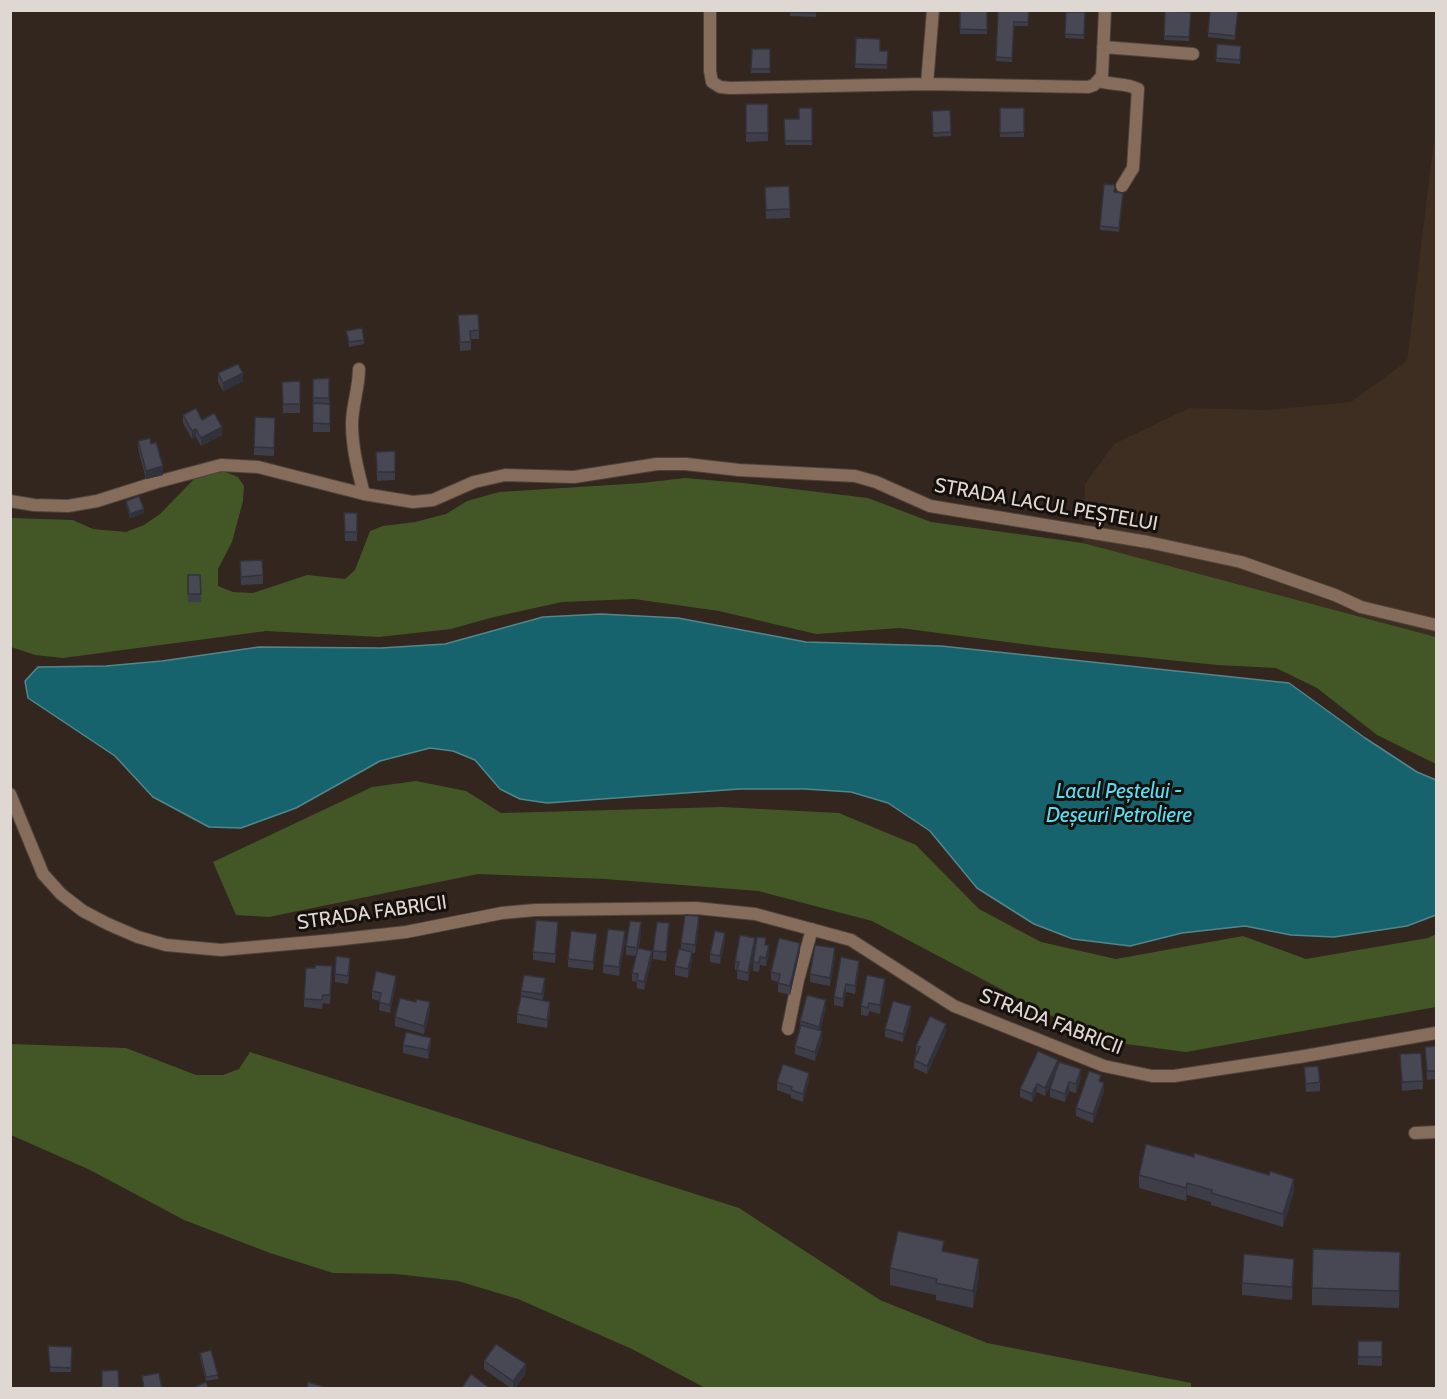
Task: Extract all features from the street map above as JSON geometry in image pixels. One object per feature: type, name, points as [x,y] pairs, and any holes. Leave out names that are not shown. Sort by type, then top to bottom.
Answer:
[{"type":"street","points":[[710,10],[710,71],[712,82],[720,87],[927,84],[1088,87],[1099,81],[1101,76],[1105,10]]},
{"type":"street","points":[[927,84],[933,10]]},
{"type":"street","points":[[1103,47],[1193,54]]},
{"type":"street","points":[[1099,81],[1138,89],[1133,168],[1122,186]]},
{"type":"street","points":[[359,369],[352,422],[354,451],[364,494]]},
{"type":"street","name":"STRADA LACUL PEȘTELUI","points":[[10,501],[34,505],[68,506],[98,501],[221,465],[258,467],[364,494],[413,502],[433,500],[474,482],[505,475],[574,477],[657,464],[687,464],[739,470],[855,476],[876,482],[930,506],[1148,542],[1241,562],[1361,607],[1437,625]]},
{"type":"street","name":"STRADA FABRICII","points":[[10,794],[43,874],[61,894],[83,911],[108,924],[138,937],[166,945],[220,950],[406,932],[502,913],[575,909],[696,908],[755,914],[851,940],[954,1005],[969,1012],[1104,1066],[1152,1076],[1174,1076],[1437,1033]]},
{"type":"street","points":[[788,1029],[812,929]]},
{"type":"street","points":[[1415,1132],[1437,1132]]},
{"type":"shaded area","points":[[1436,124],[1436,637],[1083,543],[1085,484],[1114,444],[1189,408],[1267,410],[1351,402],[1407,361]]},
{"type":"green space","points":[[223,471],[238,477],[244,486],[243,501],[232,542],[218,569],[218,586],[233,592],[253,593],[307,575],[345,579],[355,570],[370,531],[383,526],[415,522],[446,514],[467,501],[499,492],[685,478],[868,498],[931,522],[1083,543],[1436,637],[1436,764],[1377,735],[1317,688],[1276,668],[1217,665],[1053,648],[900,628],[816,634],[719,611],[634,599],[562,602],[451,629],[379,637],[266,631],[63,658],[35,655],[11,647],[10,518],[73,520],[93,529],[126,532],[144,525],[160,514],[194,479]]},
{"type":"green space","points":[[416,781],[466,791],[501,813],[722,807],[839,813],[916,845],[979,909],[1041,942],[1116,959],[1243,936],[1306,959],[1428,938],[1436,934],[1436,1007],[1186,1052],[1111,1042],[1069,1025],[872,921],[758,891],[605,879],[478,874],[269,917],[236,915],[213,862],[372,787]]},
{"type":"green space","points":[[11,1044],[126,1048],[196,1075],[223,1075],[239,1069],[250,1052],[739,1208],[880,1300],[987,1343],[1191,1383],[1191,1388],[705,1388],[632,1349],[518,1299],[458,1281],[396,1274],[333,1273],[270,1253],[184,1220],[90,1170],[11,1135]]},
{"type":"water","name":"Lacul Peștelui - Deșeuri Petroliere","points":[[601,614],[678,618],[806,642],[941,646],[1289,683],[1365,738],[1417,772],[1436,780],[1436,915],[1407,926],[1334,937],[1291,935],[1245,926],[1182,933],[1130,946],[1073,939],[1034,924],[977,888],[930,831],[888,803],[851,792],[740,789],[547,803],[520,799],[500,789],[475,760],[453,751],[430,748],[380,761],[296,808],[241,828],[209,827],[153,797],[115,756],[28,698],[25,681],[38,667],[106,666],[162,661],[259,647],[381,648],[445,644],[543,617]]},
{"type":"building","points":[[790,10],[816,10],[816,13],[790,12]]},
{"type":"building","points":[[960,10],[987,10],[987,30],[960,29]]},
{"type":"building","points":[[998,10],[1029,10],[1028,22],[1014,22],[1012,58],[996,57]]},
{"type":"building","points":[[1210,10],[1238,10],[1235,36],[1208,33]]},
{"type":"building","points":[[1165,11],[1191,12],[1189,37],[1164,36]]},
{"type":"building","points":[[1066,12],[1085,12],[1084,35],[1065,34]]},
{"type":"building","points":[[856,38],[880,39],[880,51],[888,51],[887,65],[855,64]]},
{"type":"building","points":[[1217,44],[1241,46],[1240,60],[1216,58]]},
{"type":"building","points":[[752,49],[770,49],[770,69],[751,69]]},
{"type":"building","points":[[746,104],[768,104],[768,133],[746,133]]},
{"type":"building","points":[[799,108],[812,108],[812,141],[785,141],[784,119],[799,119]]},
{"type":"building","points":[[1000,108],[1024,108],[1024,132],[1000,133]]},
{"type":"building","points":[[950,110],[951,132],[933,133],[932,111]]},
{"type":"building","points":[[1104,184],[1115,185],[1114,192],[1123,193],[1119,228],[1100,226]]},
{"type":"building","points":[[789,186],[790,209],[766,210],[765,187]]},
{"type":"building","points":[[478,314],[479,330],[470,331],[471,342],[460,342],[458,315]]},
{"type":"building","points":[[362,328],[364,340],[349,342],[346,331]]},
{"type":"building","points":[[238,364],[243,373],[223,383],[218,373]]},
{"type":"building","points":[[329,378],[329,398],[313,398],[313,379]]},
{"type":"building","points":[[300,381],[300,404],[283,404],[282,382]]},
{"type":"building","points":[[313,403],[330,404],[330,424],[313,423]]},
{"type":"building","points":[[196,408],[202,420],[214,413],[222,427],[201,438],[196,429],[192,431],[183,415]]},
{"type":"building","points":[[255,417],[275,418],[274,448],[254,447]]},
{"type":"building","points":[[150,438],[151,444],[156,442],[163,466],[146,471],[138,441]]},
{"type":"building","points":[[395,451],[395,472],[377,472],[376,452]]},
{"type":"building","points":[[139,496],[144,509],[130,514],[126,501]]},
{"type":"building","points":[[344,513],[357,513],[357,532],[345,532]]},
{"type":"building","points":[[262,560],[263,575],[241,577],[240,561]]},
{"type":"building","points":[[188,575],[200,575],[201,594],[188,594]]},
{"type":"building","points":[[685,915],[699,916],[695,945],[681,943]]},
{"type":"building","points":[[536,920],[558,922],[555,954],[533,952]]},
{"type":"building","points":[[630,921],[641,922],[637,948],[626,946]]},
{"type":"building","points":[[657,922],[669,923],[666,952],[653,951]]},
{"type":"building","points":[[608,929],[625,931],[619,967],[603,965]]},
{"type":"building","points":[[571,931],[597,934],[593,962],[568,959]]},
{"type":"building","points":[[715,931],[725,933],[720,956],[710,954]]},
{"type":"building","points":[[740,935],[755,938],[748,973],[737,970],[739,962],[735,962]]},
{"type":"building","points":[[757,937],[766,938],[765,945],[769,945],[766,958],[760,957],[759,963],[753,962]]},
{"type":"building","points":[[779,938],[800,943],[790,986],[778,983],[780,974],[771,972]]},
{"type":"building","points":[[815,945],[835,948],[830,978],[810,974]]},
{"type":"building","points":[[638,948],[652,951],[644,982],[637,980],[638,974],[632,973]]},
{"type":"building","points":[[679,949],[692,952],[688,969],[675,966]]},
{"type":"building","points":[[336,956],[350,958],[348,976],[335,974]]},
{"type":"building","points":[[841,957],[859,961],[855,986],[846,984],[843,999],[834,997]]},
{"type":"building","points":[[315,965],[332,966],[330,995],[323,995],[322,1000],[304,999],[306,968],[315,968]]},
{"type":"building","points":[[376,971],[396,976],[390,1005],[379,1002],[381,993],[372,991]]},
{"type":"building","points":[[524,975],[545,978],[542,994],[521,991]]},
{"type":"building","points":[[867,975],[885,979],[880,1005],[869,1003],[868,1008],[861,1006]]},
{"type":"building","points":[[807,995],[826,1000],[819,1027],[800,1021]]},
{"type":"building","points":[[521,996],[550,1002],[547,1020],[517,1014]]},
{"type":"building","points":[[400,998],[416,1002],[416,999],[430,1002],[424,1026],[395,1017]]},
{"type":"building","points":[[893,1001],[911,1006],[903,1034],[885,1029]]},
{"type":"building","points":[[930,1016],[946,1024],[927,1066],[914,1060],[920,1047],[916,1046]]},
{"type":"building","points":[[801,1025],[822,1031],[815,1052],[795,1046]]},
{"type":"building","points":[[406,1032],[431,1038],[428,1050],[403,1045]]},
{"type":"building","points":[[1437,1046],[1437,1071],[1427,1071],[1425,1047]]},
{"type":"building","points":[[1038,1051],[1058,1060],[1045,1088],[1037,1084],[1032,1094],[1020,1089]]},
{"type":"building","points":[[1421,1053],[1423,1081],[1402,1082],[1400,1054]]},
{"type":"building","points":[[1059,1062],[1081,1069],[1076,1084],[1069,1082],[1065,1094],[1050,1089]]},
{"type":"building","points":[[783,1064],[809,1073],[803,1094],[777,1082]]},
{"type":"building","points":[[1318,1066],[1320,1082],[1306,1084],[1304,1067]]},
{"type":"building","points":[[1089,1071],[1101,1075],[1099,1081],[1104,1083],[1093,1114],[1076,1108]]},
{"type":"building","points":[[1146,1144],[1194,1157],[1194,1153],[1269,1175],[1270,1171],[1294,1179],[1283,1214],[1211,1193],[1212,1190],[1187,1183],[1186,1188],[1139,1175]]},
{"type":"building","points":[[898,1231],[944,1241],[942,1251],[979,1259],[973,1291],[936,1283],[937,1279],[890,1268]]},
{"type":"building","points":[[1313,1249],[1400,1252],[1399,1291],[1312,1288]]},
{"type":"building","points":[[1244,1254],[1294,1259],[1292,1287],[1242,1283]]},
{"type":"building","points":[[1358,1341],[1382,1341],[1382,1357],[1358,1357]]},
{"type":"building","points":[[496,1344],[526,1364],[513,1381],[484,1361]]},
{"type":"building","points":[[48,1346],[72,1347],[71,1368],[50,1367]]},
{"type":"building","points":[[211,1350],[218,1375],[206,1377],[200,1353]]},
{"type":"building","points":[[118,1370],[119,1389],[102,1389],[102,1371]]},
{"type":"building","points":[[159,1373],[162,1389],[144,1389],[142,1376]]},
{"type":"building","points":[[471,1374],[491,1389],[461,1389]]},
{"type":"building","points":[[206,1382],[209,1389],[196,1389],[195,1387]]},
{"type":"building","points":[[308,1382],[325,1387],[325,1389],[307,1389]]}]
